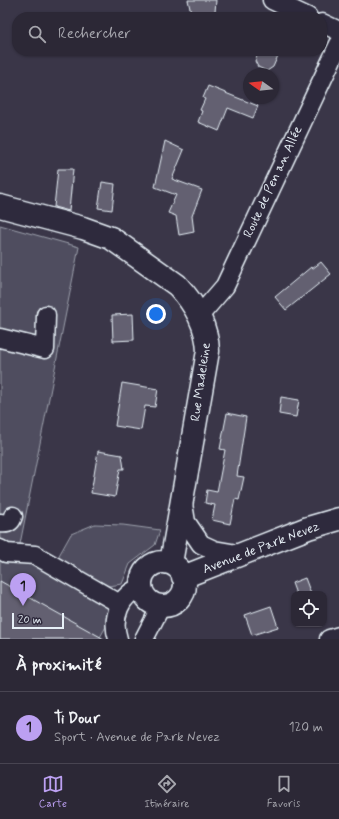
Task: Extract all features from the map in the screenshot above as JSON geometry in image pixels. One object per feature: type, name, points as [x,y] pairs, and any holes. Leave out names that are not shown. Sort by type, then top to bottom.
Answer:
[{"type":"main road","name":"Rue Madeleine","points":[[0,206],[83,228],[111,238],[177,285],[186,294],[200,316],[207,339],[208,351],[182,498],[177,570]]},
{"type":"main road","name":"Avenue de Park Nevez","points":[[177,570],[243,555],[308,528],[339,519]]},
{"type":"main road","points":[[157,563],[177,570],[186,585],[181,598],[169,606],[156,606],[144,597],[141,583],[146,570],[157,563]]},
{"type":"street","points":[[272,0],[297,12]]},
{"type":"street","points":[[327,25],[339,31]]},
{"type":"street","name":"Route de Pen an Allée","points":[[200,316],[225,286],[339,44]]},
{"type":"street","points":[[0,338],[45,349],[46,315]]},
{"type":"street","points":[[182,498],[186,522],[201,544],[214,550],[243,555]]},
{"type":"street","points":[[0,549],[6,553],[34,555],[120,604]]},
{"type":"street","points":[[118,639],[115,622],[120,604],[129,593],[142,587]]},
{"type":"street","points":[[144,639],[161,606]]},
{"type":"street","points":[[329,639],[339,636]]},
{"type":"shaded area","points":[[0,225],[79,247],[20,544],[122,598],[99,639],[0,639]]},
{"type":"shaded area","points":[[95,524],[123,525],[160,530],[155,545],[130,564],[122,584],[109,586],[57,559],[71,534]]},
{"type":"building","points":[[188,0],[216,0],[215,12],[191,12]]},
{"type":"building","points":[[257,56],[278,56],[272,68],[258,67],[255,61]]},
{"type":"building","points":[[208,86],[243,100],[243,104],[253,104],[258,106],[253,118],[228,108],[219,131],[198,122],[202,111],[200,110],[205,99],[203,98]]},
{"type":"building","points":[[165,141],[184,150],[172,179],[202,190],[192,216],[194,232],[179,235],[176,216],[168,213],[176,195],[155,187]]},
{"type":"building","points":[[58,169],[73,169],[69,211],[54,207]]},
{"type":"building","points":[[102,182],[115,184],[112,210],[98,208]]},
{"type":"building","points":[[321,262],[331,274],[286,310],[275,297],[311,267],[312,269]]},
{"type":"building","points":[[133,314],[134,340],[113,341],[112,315]]},
{"type":"building","points":[[122,383],[158,389],[155,407],[145,406],[141,430],[115,426]]},
{"type":"building","points":[[281,397],[299,400],[296,417],[279,414]]},
{"type":"building","points":[[227,413],[246,417],[237,476],[244,477],[239,500],[235,499],[230,524],[212,520],[215,505],[205,503],[207,490],[217,492],[225,450],[220,449]]},
{"type":"building","points":[[98,451],[122,455],[124,469],[120,469],[115,497],[91,493]]},
{"type":"building","points":[[305,578],[310,591],[295,591],[292,583]]},
{"type":"building","points":[[0,581],[104,639],[0,639]]},
{"type":"building","points":[[271,606],[278,627],[252,635],[245,615]]},
{"type":"place","name":"Ti Dour","points":[[23,606]]}]
